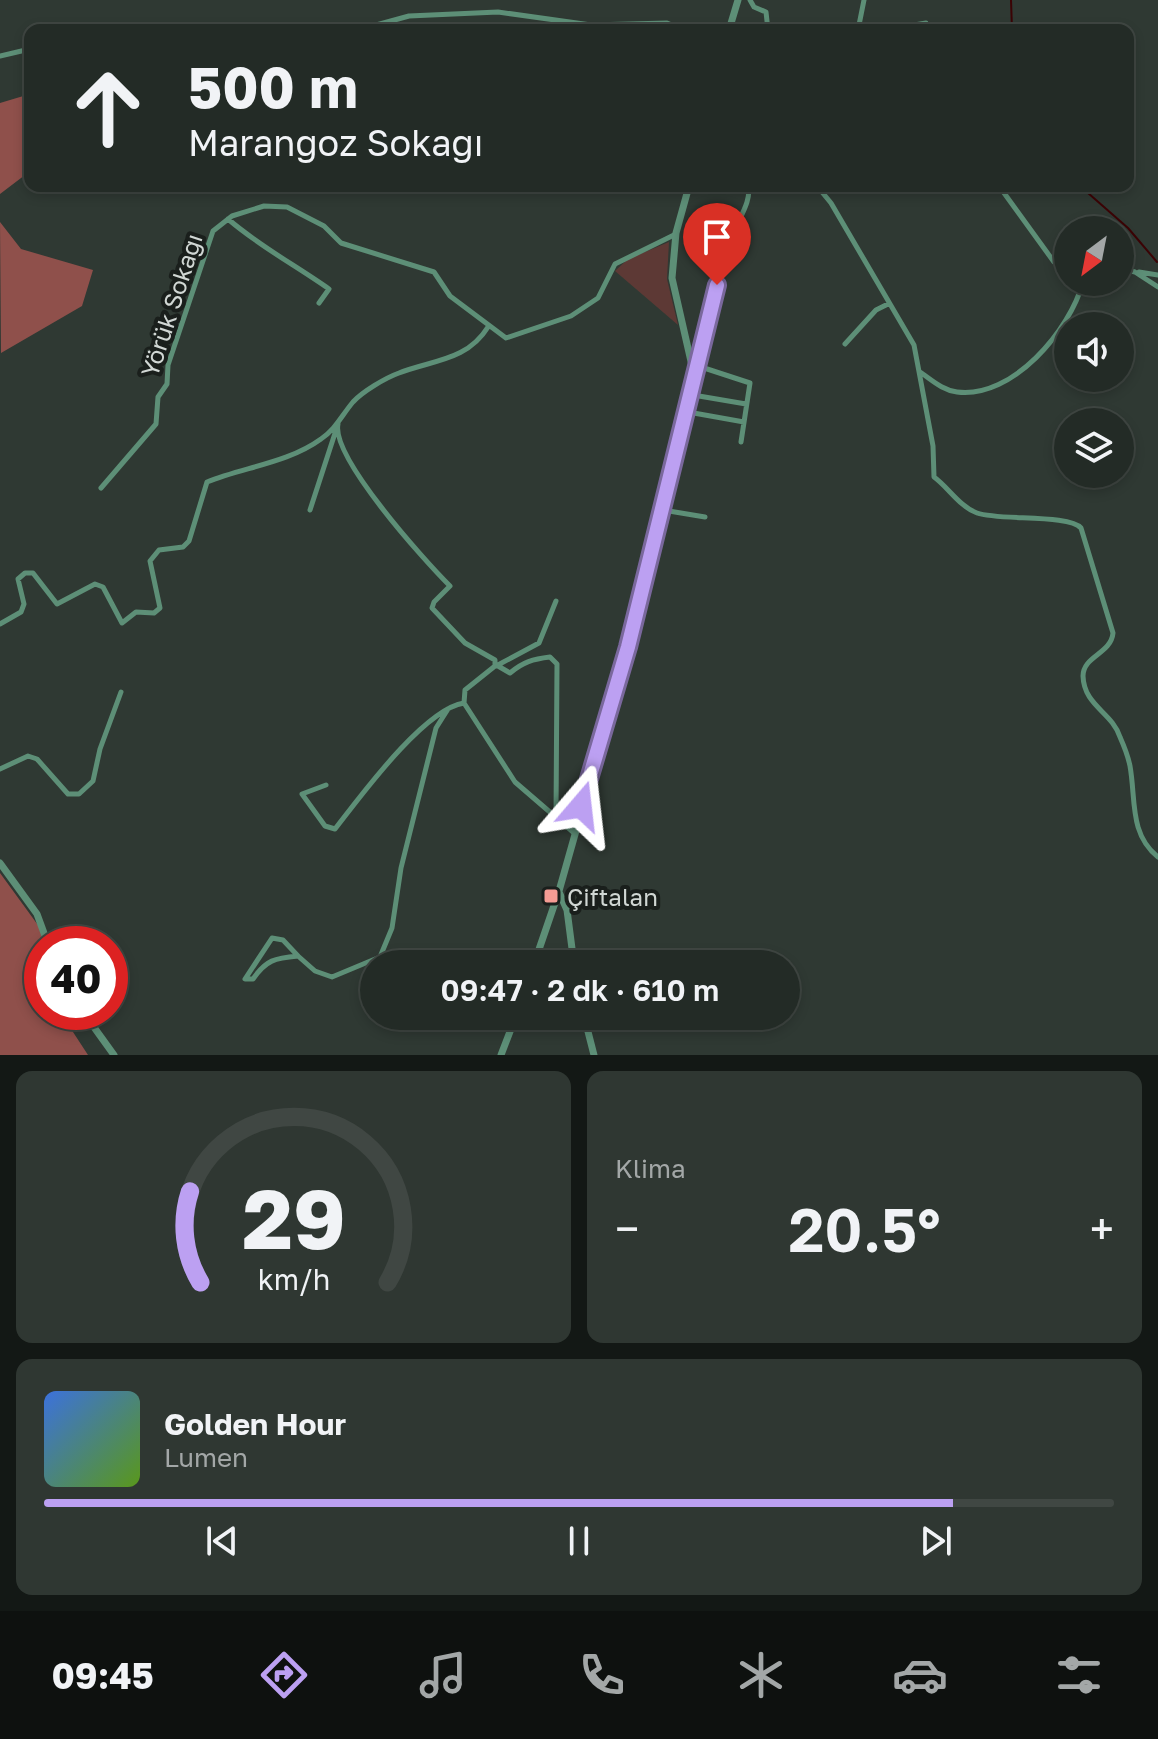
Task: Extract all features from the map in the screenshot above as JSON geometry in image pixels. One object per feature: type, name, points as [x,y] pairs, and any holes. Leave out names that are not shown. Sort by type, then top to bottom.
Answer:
[{"type":"street","points":[[731,24],[738,0]]},
{"type":"street","points":[[750,0],[754,7],[766,12],[767,24]]},
{"type":"street","points":[[859,24],[864,0]]},
{"type":"street","points":[[380,24],[409,16],[498,12],[556,22],[669,24]]},
{"type":"street","points":[[920,24],[926,23]]},
{"type":"street","points":[[0,56],[24,50]]},
{"type":"street","points":[[687,192],[676,233],[672,278],[695,379]]},
{"type":"street","points":[[539,950],[559,891],[573,832],[628,647],[693,395],[724,259],[749,192]]},
{"type":"street","points":[[822,192],[914,345],[933,446],[934,477],[964,506],[978,514],[1071,521],[1081,528],[1113,633],[1104,653],[1087,663],[1083,674],[1089,701],[1118,729],[1130,766],[1134,815],[1146,848],[1158,857]]},
{"type":"street","points":[[1003,192],[1054,262]]},
{"type":"street","name":"Yörük Sokağı","points":[[101,488],[156,424],[158,397],[167,384],[168,365],[213,231],[228,219],[264,206],[287,207],[324,226],[341,243],[434,272],[450,296],[506,338],[571,316],[598,298],[615,264],[676,233]]},
{"type":"street","points":[[228,219],[258,244],[278,253],[329,289],[319,303]]},
{"type":"street","points":[[1135,272],[1158,275]]},
{"type":"street","points":[[1135,272],[1158,287]]},
{"type":"street","points":[[919,371],[954,392],[995,386],[1052,343],[1074,311],[1079,296]]},
{"type":"street","points":[[845,344],[876,310],[888,304]]},
{"type":"street","points":[[0,624],[21,612],[24,604],[17,586],[18,579],[25,573],[33,573],[57,604],[95,584],[103,587],[122,623],[136,612],[154,613],[160,608],[150,561],[159,550],[183,547],[189,541],[207,482],[248,471],[321,440],[338,424],[354,400],[398,373],[428,367],[478,343],[488,327]]},
{"type":"street","points":[[698,366],[750,383],[741,442]]},
{"type":"street","points":[[693,395],[746,404]]},
{"type":"street","points":[[688,412],[744,422]]},
{"type":"street","points":[[310,510],[338,424]]},
{"type":"street","points":[[338,424],[338,443],[364,482],[411,545],[450,586],[432,608],[465,643],[492,657],[496,666],[510,673],[526,661],[537,658],[550,657],[557,664],[556,818]]},
{"type":"street","points":[[662,510],[705,517]]},
{"type":"street","points":[[556,601],[539,643],[496,666],[465,690],[464,703],[515,782],[573,832]]},
{"type":"street","points":[[0,769],[28,756],[37,759],[68,794],[79,794],[93,781],[100,749],[121,692]]},
{"type":"street","points":[[326,785],[302,794],[325,826],[335,829],[416,733],[448,709],[464,703]]},
{"type":"street","points":[[298,956],[270,960],[253,979],[245,979],[272,938],[283,940],[315,971],[332,977],[380,957],[392,928],[401,868],[433,740],[448,709]]},
{"type":"street","points":[[0,863],[37,914],[41,926]]},
{"type":"street","points":[[559,891],[567,910],[572,950]]},
{"type":"street","points":[[96,1030],[114,1055]]},
{"type":"street","points":[[501,1055],[511,1030]]},
{"type":"street","points":[[588,1030],[594,1055]]},
{"type":"shaded area","points":[[24,96],[24,176],[0,194],[0,103]]},
{"type":"shaded area","points":[[0,222],[21,249],[93,270],[82,306],[1,353]]},
{"type":"shaded area","points":[[669,242],[667,279],[678,325],[615,271],[628,259]]},
{"type":"shaded area","points":[[0,873],[39,926],[24,926],[24,1030],[72,1030],[88,1055],[0,1055]]},
{"type":"waterway","points":[[1011,0],[1012,24]]},
{"type":"waterway","points":[[1087,192],[1128,228],[1157,262]]},
{"type":"place","name":"Çiftalan","points":[[551,896]]},
{"type":"route","points":[[581,806],[628,647],[669,476],[693,395],[717,285]]}]
